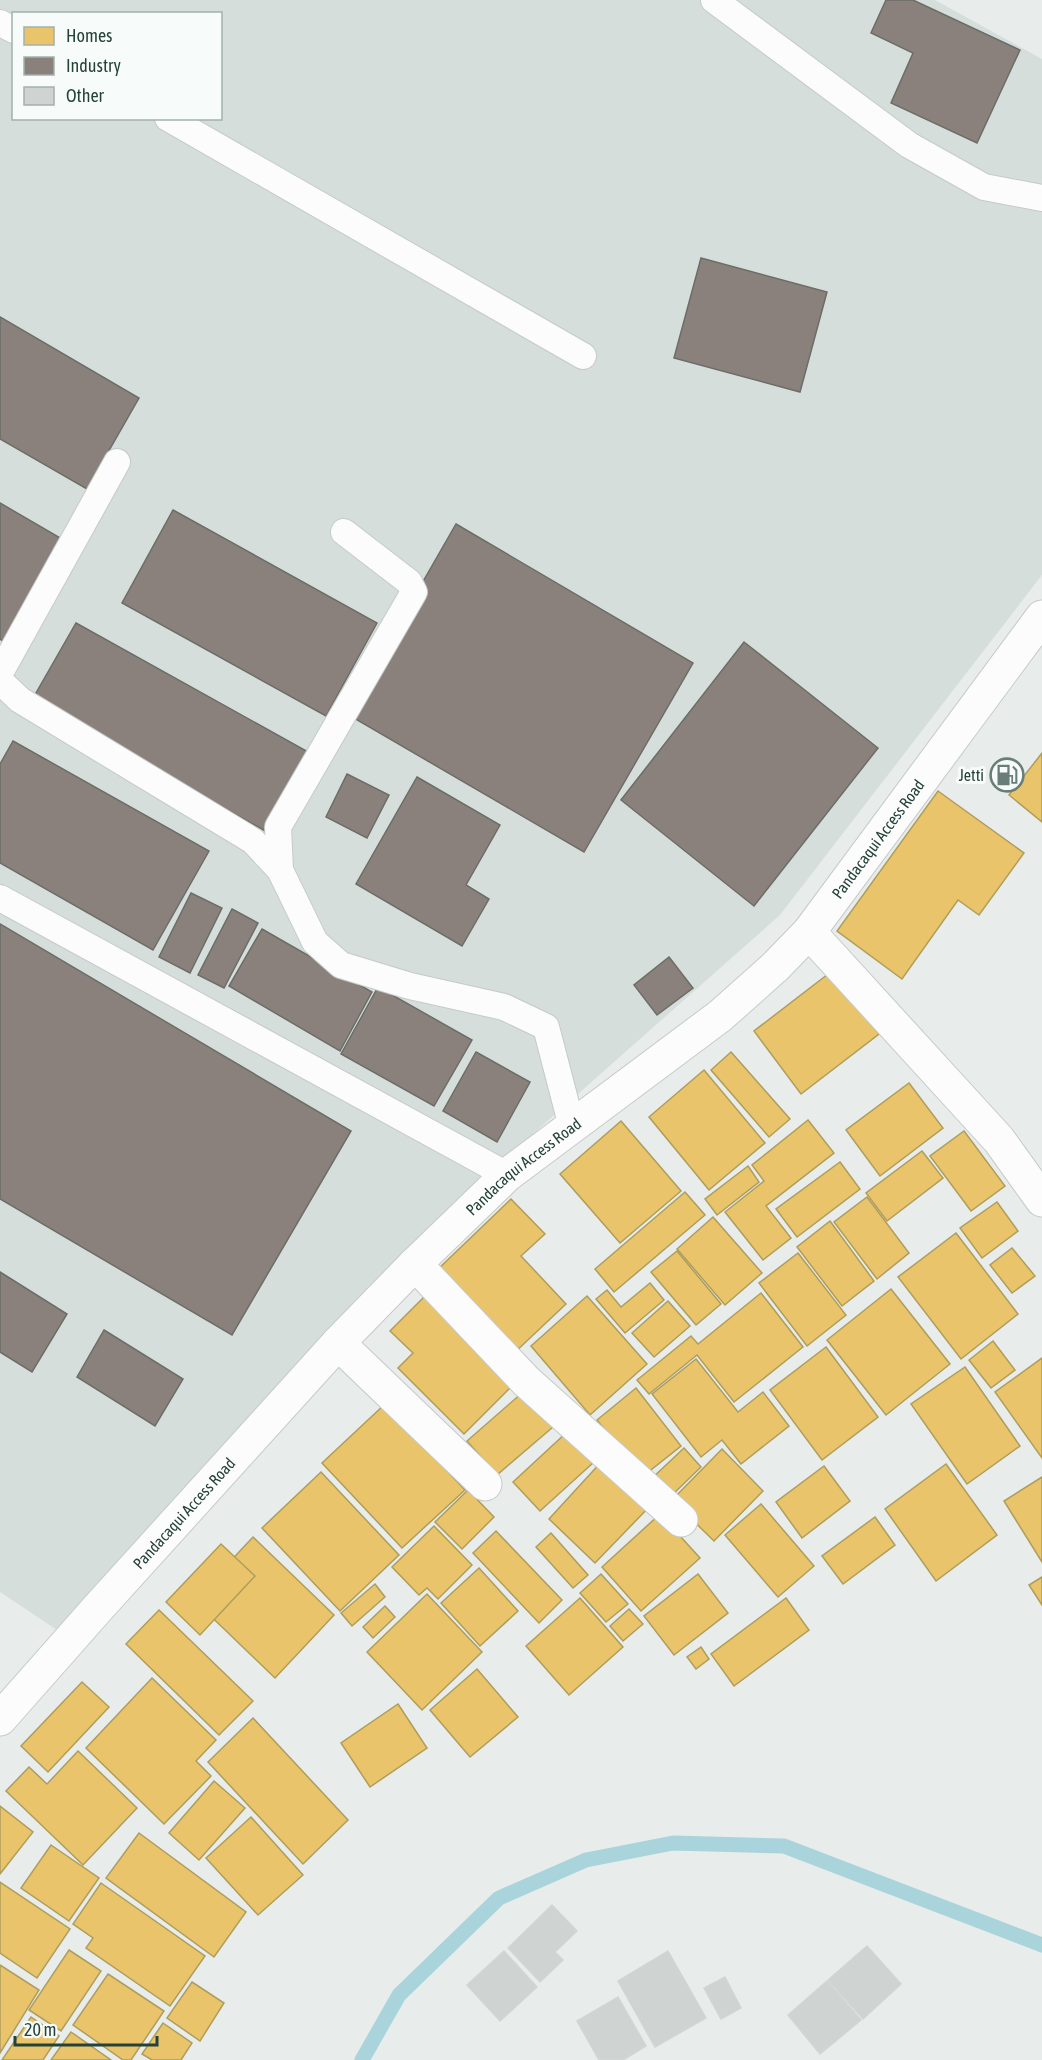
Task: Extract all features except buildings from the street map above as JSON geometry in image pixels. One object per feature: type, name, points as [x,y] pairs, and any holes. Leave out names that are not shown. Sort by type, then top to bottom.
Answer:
[{"type":"street","name":"Pandacaqui Access Road","points":[[0,1719],[338,1343],[415,1263],[507,1174],[720,1016],[775,967],[809,932],[1042,617]]},
{"type":"street","points":[[809,932],[999,1140],[1042,1200]]},
{"type":"street","points":[[415,1263],[526,1381],[681,1520]]},
{"type":"street","points":[[338,1343],[485,1484]]},
{"type":"lane","points":[[714,0],[909,145],[984,187],[1042,198]]},
{"type":"lane","points":[[171,120],[584,356]]},
{"type":"lane","points":[[117,462],[0,674],[2,682],[20,700],[253,841],[280,870],[315,942],[341,965],[410,986],[504,1007],[546,1027],[572,1127]]},
{"type":"lane","points":[[280,870],[278,827],[414,592],[409,582],[344,532]]},
{"type":"lane","points":[[0,898],[507,1174]]},
{"type":"shaded area","points":[[0,0],[935,0],[1042,59],[1042,575],[780,915],[482,1179],[57,1630],[0,1592]]},
{"type":"waterway","points":[[362,2060],[399,1995],[499,1898],[586,1860],[673,1843],[784,1846],[1042,1945]]},
{"type":"place","name":"Jetti","points":[[1007,775]]}]
